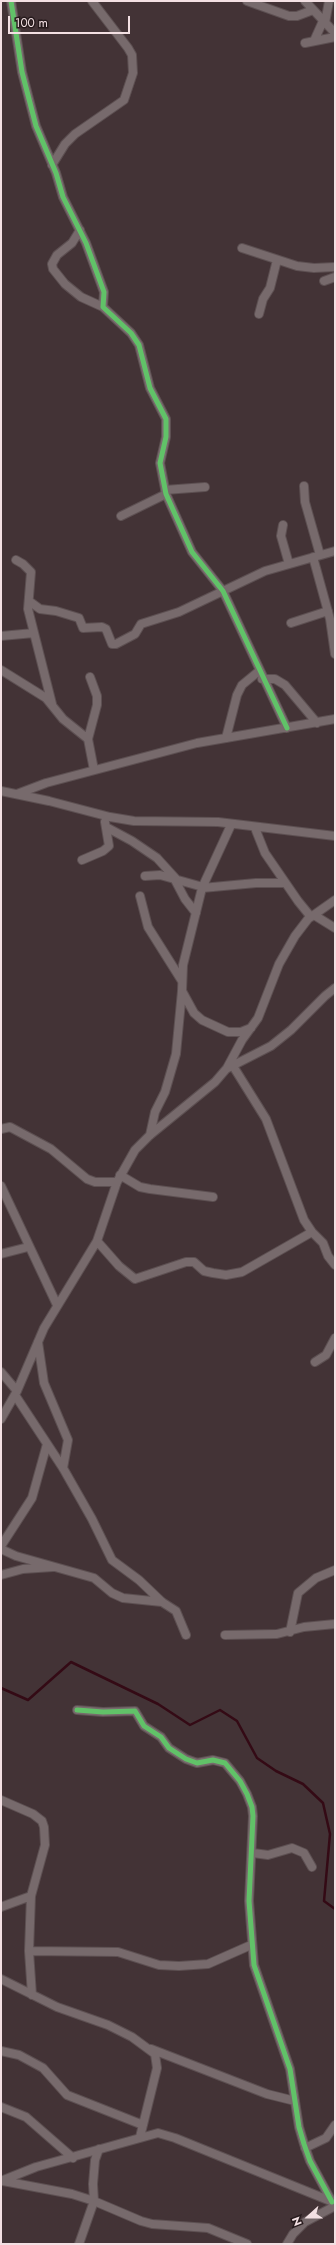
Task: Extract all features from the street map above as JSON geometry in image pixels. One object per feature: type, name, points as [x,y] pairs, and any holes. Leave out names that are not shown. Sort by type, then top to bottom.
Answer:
[{"type":"street","points":[[11,1],[28,97],[36,126],[63,197],[80,230],[104,292],[103,307]]},
{"type":"street","points":[[52,165],[65,144],[75,134],[124,100],[133,73],[132,55],[92,1]]},
{"type":"street","points":[[247,1],[289,16],[297,16],[313,10]]},
{"type":"street","points":[[305,1],[335,33]]},
{"type":"street","points":[[314,41],[324,22],[329,1]]},
{"type":"street","points":[[305,43],[335,37]]},
{"type":"street","points":[[80,230],[72,243],[57,255],[52,264],[53,269],[65,284],[81,297],[103,307],[131,333],[139,345],[150,388],[166,419],[166,437],[160,463],[165,492],[192,552],[222,591],[287,728]]},
{"type":"street","points":[[242,248],[277,260],[314,268],[335,266]]},
{"type":"street","points":[[260,314],[263,299],[270,288],[277,260]]},
{"type":"street","points":[[324,281],[335,277]]},
{"type":"street","points":[[304,486],[305,502],[333,629],[335,654]]},
{"type":"street","points":[[121,516],[165,492],[206,487]]},
{"type":"street","points":[[283,525],[281,536],[289,564]]},
{"type":"street","points":[[29,601],[40,609],[56,611],[79,618],[83,628],[102,627],[106,629],[110,641],[114,644],[135,634],[141,624],[179,612],[265,571],[335,551]]},
{"type":"street","points":[[16,560],[32,572],[28,609],[52,704]]},
{"type":"street","points":[[291,623],[328,611]]},
{"type":"street","points":[[1,636],[34,633]]},
{"type":"street","points":[[1,670],[10,678],[39,693],[52,704],[63,719],[88,739]]},
{"type":"street","points":[[226,738],[237,695],[242,685],[261,675],[275,679],[285,685],[317,723]]},
{"type":"street","points":[[90,677],[97,696],[97,705],[88,739],[94,770]]},
{"type":"street","points":[[16,794],[94,770],[226,738],[335,719]]},
{"type":"street","points":[[1,791],[104,816],[134,821],[218,822],[255,828],[335,836]]},
{"type":"street","points":[[82,860],[108,847],[104,816]]},
{"type":"street","points":[[150,1135],[155,1112],[165,1092],[174,1061],[180,1025],[183,966],[202,887],[231,825]]},
{"type":"street","points":[[106,827],[132,841],[156,858],[176,880],[185,899],[196,913]]},
{"type":"street","points":[[255,828],[265,853],[285,883],[312,916],[335,928]]},
{"type":"street","points":[[145,876],[160,875],[202,887],[256,883],[285,883]]},
{"type":"street","points":[[140,896],[148,927],[182,981]]},
{"type":"street","points":[[230,1067],[242,1040],[252,1027],[262,1009],[279,964],[295,936],[312,916],[335,900]]},
{"type":"street","points":[[1,1419],[5,1405],[16,1393],[38,1342],[57,1305],[97,1241],[118,1179],[135,1150],[150,1135],[209,1087],[230,1067],[271,1046],[291,1030],[335,988]]},
{"type":"street","points":[[182,991],[194,1013],[212,1026],[228,1032],[241,1032],[252,1027]]},
{"type":"street","points":[[230,1067],[266,1119],[304,1220],[312,1232],[323,1243],[328,1256],[335,1265]]},
{"type":"street","points":[[1,1129],[10,1126],[51,1149],[87,1179],[95,1182],[118,1179],[150,1189],[213,1197]]},
{"type":"street","points":[[1,1186],[28,1247],[57,1305]]},
{"type":"street","points":[[97,1241],[119,1266],[136,1279],[186,1262],[194,1262],[204,1271],[213,1273],[226,1275],[242,1272],[312,1232]]},
{"type":"street","points":[[1,1254],[28,1247]]},
{"type":"street","points":[[315,1362],[326,1355],[335,1338]]},
{"type":"street","points":[[38,1342],[44,1383],[68,1440],[63,1468]]},
{"type":"street","points":[[1,1372],[16,1393],[63,1468],[92,1519],[112,1560],[140,1580],[162,1602],[176,1611],[186,1635]]},
{"type":"street","points":[[47,1444],[32,1498],[1,1547],[16,1556],[94,1578],[112,1593],[123,1598],[162,1602]]},
{"type":"street","points":[[1,1576],[23,1569],[57,1567]]},
{"type":"street","points":[[290,1632],[298,1593],[304,1586],[316,1578],[335,1570]]},
{"type":"street","points":[[225,1635],[277,1634],[290,1632],[304,1627],[335,1624]]},
{"type":"street","points":[[77,1710],[103,1712],[135,1711],[144,1726],[161,1737],[169,1748],[186,1759],[197,1763],[213,1760],[225,1763],[240,1781],[252,1807],[253,1853],[249,1878],[251,1945],[254,1965],[290,2069],[299,2127],[305,2148],[334,2204]]},
{"type":"street","points":[[1,1800],[33,1814],[42,1821],[44,1827],[45,1845],[31,1896],[30,1951],[32,1995]]},
{"type":"street","points":[[253,1853],[268,1855],[292,1848],[304,1853],[309,1859],[312,1867]]},
{"type":"street","points":[[1,1907],[31,1896]]},
{"type":"street","points":[[30,1951],[118,1952],[159,1965],[179,1966],[208,1964],[251,1945]]},
{"type":"street","points":[[1,1979],[57,2007],[108,2025],[150,2049],[267,2094],[295,2101]]},
{"type":"street","points":[[140,2138],[157,2068],[156,2057],[150,2049]]},
{"type":"street","points":[[1,2051],[19,2055],[43,2068],[67,2095],[143,2125]]},
{"type":"street","points":[[1,2107],[26,2117],[73,2158]]},
{"type":"street","points":[[305,2148],[326,2138],[335,2126]]},
{"type":"street","points":[[2,2181],[36,2167],[158,2134],[175,2138],[334,2204]]},
{"type":"street","points":[[79,2244],[94,2201],[93,2184],[95,2160],[99,2149]]},
{"type":"street","points":[[2,2181],[56,2190],[94,2201],[141,2221],[152,2224],[208,2228],[247,2244]]},
{"type":"street","points":[[287,2244],[293,2234],[305,2222],[334,2204]]},
{"type":"waterway","points":[[1,1688],[28,1700],[71,1662],[158,1704],[190,1725],[220,1710],[237,1721],[257,1758],[276,1771],[303,1784],[323,1803],[330,1834],[324,1901],[335,1909]]},
{"type":"cycle path","points":[[11,1],[22,72],[36,126],[56,173],[63,197],[86,243],[104,292],[103,307],[131,333],[139,345],[150,388],[166,419],[166,437],[160,463],[166,494],[192,552],[223,591],[287,728]]},
{"type":"cycle path","points":[[77,1710],[103,1712],[135,1711],[144,1726],[161,1737],[169,1748],[186,1759],[197,1763],[213,1760],[225,1763],[240,1781],[247,1794],[252,1807],[253,1816],[249,1901],[254,1965],[290,2069],[299,2127],[304,2144],[310,2161],[332,2202]]}]
